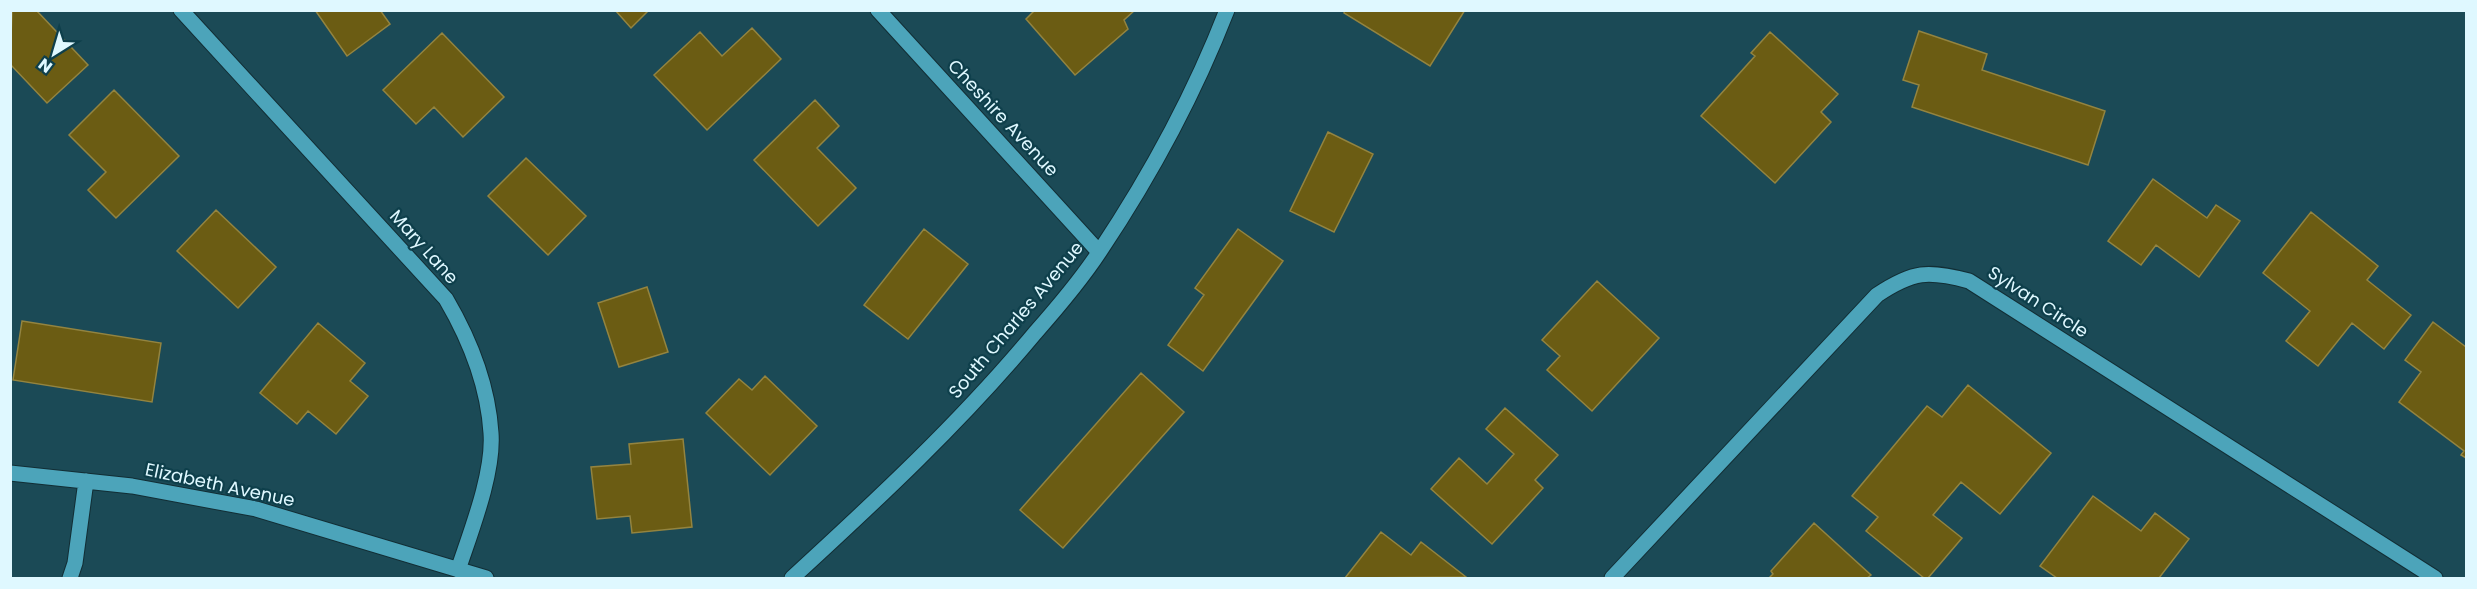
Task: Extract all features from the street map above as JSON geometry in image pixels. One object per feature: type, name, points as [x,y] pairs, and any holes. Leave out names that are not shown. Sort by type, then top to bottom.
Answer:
[{"type":"street","name":"Mary Lane","points":[[181,10],[446,299],[465,332],[482,380],[491,434],[485,483],[458,570]]},
{"type":"street","name":"Cheshire Avenue","points":[[878,10],[1100,252]]},
{"type":"street","name":"South Charles Avenue","points":[[792,579],[915,465],[994,383],[1100,252],[1160,153],[1209,55],[1227,10]]},
{"type":"street","name":"Sylvan Circle","points":[[1612,579],[1877,295],[1901,279],[1922,274],[1947,275],[1970,281],[2435,579]]},
{"type":"street","name":"Elizabeth Avenue","points":[[10,473],[132,486],[256,509],[486,579]]},
{"type":"street","points":[[70,579],[75,563],[86,481]]},
{"type":"building","points":[[12,10],[36,10],[88,65],[47,103],[10,64]]},
{"type":"building","points":[[315,10],[380,10],[390,24],[347,56]]},
{"type":"building","points":[[615,10],[649,10],[631,28]]},
{"type":"building","points":[[1035,10],[1135,10],[1124,20],[1128,29],[1075,75],[1026,19]]},
{"type":"building","points":[[1345,10],[1465,10],[1430,66],[1344,13]]},
{"type":"building","points":[[752,28],[781,59],[707,130],[654,75],[700,32],[722,56]]},
{"type":"building","points":[[1919,31],[1987,54],[1982,70],[2105,111],[2088,165],[1912,107],[1919,85],[1903,80]]},
{"type":"building","points":[[1770,32],[1838,94],[1821,112],[1831,122],[1775,183],[1701,116],[1755,56],[1751,53]]},
{"type":"building","points":[[442,33],[504,97],[463,137],[434,107],[416,124],[383,90]]},
{"type":"building","points":[[114,90],[179,156],[116,218],[88,190],[106,172],[69,135]]},
{"type":"building","points":[[815,100],[839,126],[817,148],[856,188],[818,226],[754,160]]},
{"type":"building","points":[[1328,132],[1373,154],[1334,232],[1290,211]]},
{"type":"building","points":[[526,158],[586,216],[548,255],[488,196]]},
{"type":"building","points":[[2153,179],[2207,218],[2216,205],[2240,221],[2199,277],[2156,245],[2141,265],[2108,241]]},
{"type":"building","points":[[216,210],[276,267],[238,308],[177,251]]},
{"type":"building","points":[[2311,212],[2378,266],[2367,280],[2411,315],[2384,349],[2352,323],[2318,366],[2286,341],[2310,311],[2263,273]]},
{"type":"building","points":[[924,229],[968,264],[908,339],[864,305]]},
{"type":"building","points":[[1238,229],[1283,261],[1203,371],[1168,345],[1204,295],[1195,288]]},
{"type":"building","points":[[1597,281],[1659,338],[1592,411],[1547,370],[1560,356],[1542,340]]},
{"type":"building","points":[[647,287],[668,352],[619,367],[598,303]]},
{"type":"building","points":[[22,321],[161,343],[152,402],[13,380]]},
{"type":"building","points":[[2433,322],[2466,347],[2466,458],[2461,455],[2464,451],[2399,402],[2421,372],[2405,360]]},
{"type":"building","points":[[318,323],[365,363],[350,381],[368,396],[336,434],[308,411],[297,424],[260,393]]},
{"type":"building","points":[[1141,373],[1184,412],[1063,548],[1020,510]]},
{"type":"building","points":[[765,376],[817,426],[770,475],[706,413],[739,379],[752,390]]},
{"type":"building","points":[[1968,385],[2051,453],[2000,514],[1961,482],[1933,515],[1962,538],[1928,578],[1924,578],[1866,531],[1878,517],[1852,496],[1927,406],[1942,417]]},
{"type":"building","points":[[1505,408],[1558,455],[1535,480],[1543,488],[1492,544],[1431,489],[1459,458],[1487,484],[1514,454],[1486,429]]},
{"type":"building","points":[[683,439],[692,527],[632,533],[630,516],[597,519],[591,467],[631,464],[629,444]]},
{"type":"building","points":[[2093,496],[2141,531],[2155,513],[2189,539],[2159,578],[2057,578],[2040,566]]},
{"type":"building","points":[[1814,523],[1871,575],[1867,578],[1769,578],[1773,574],[1771,571]]},
{"type":"building","points":[[1381,532],[1411,555],[1421,542],[1466,577],[1345,578]]}]
